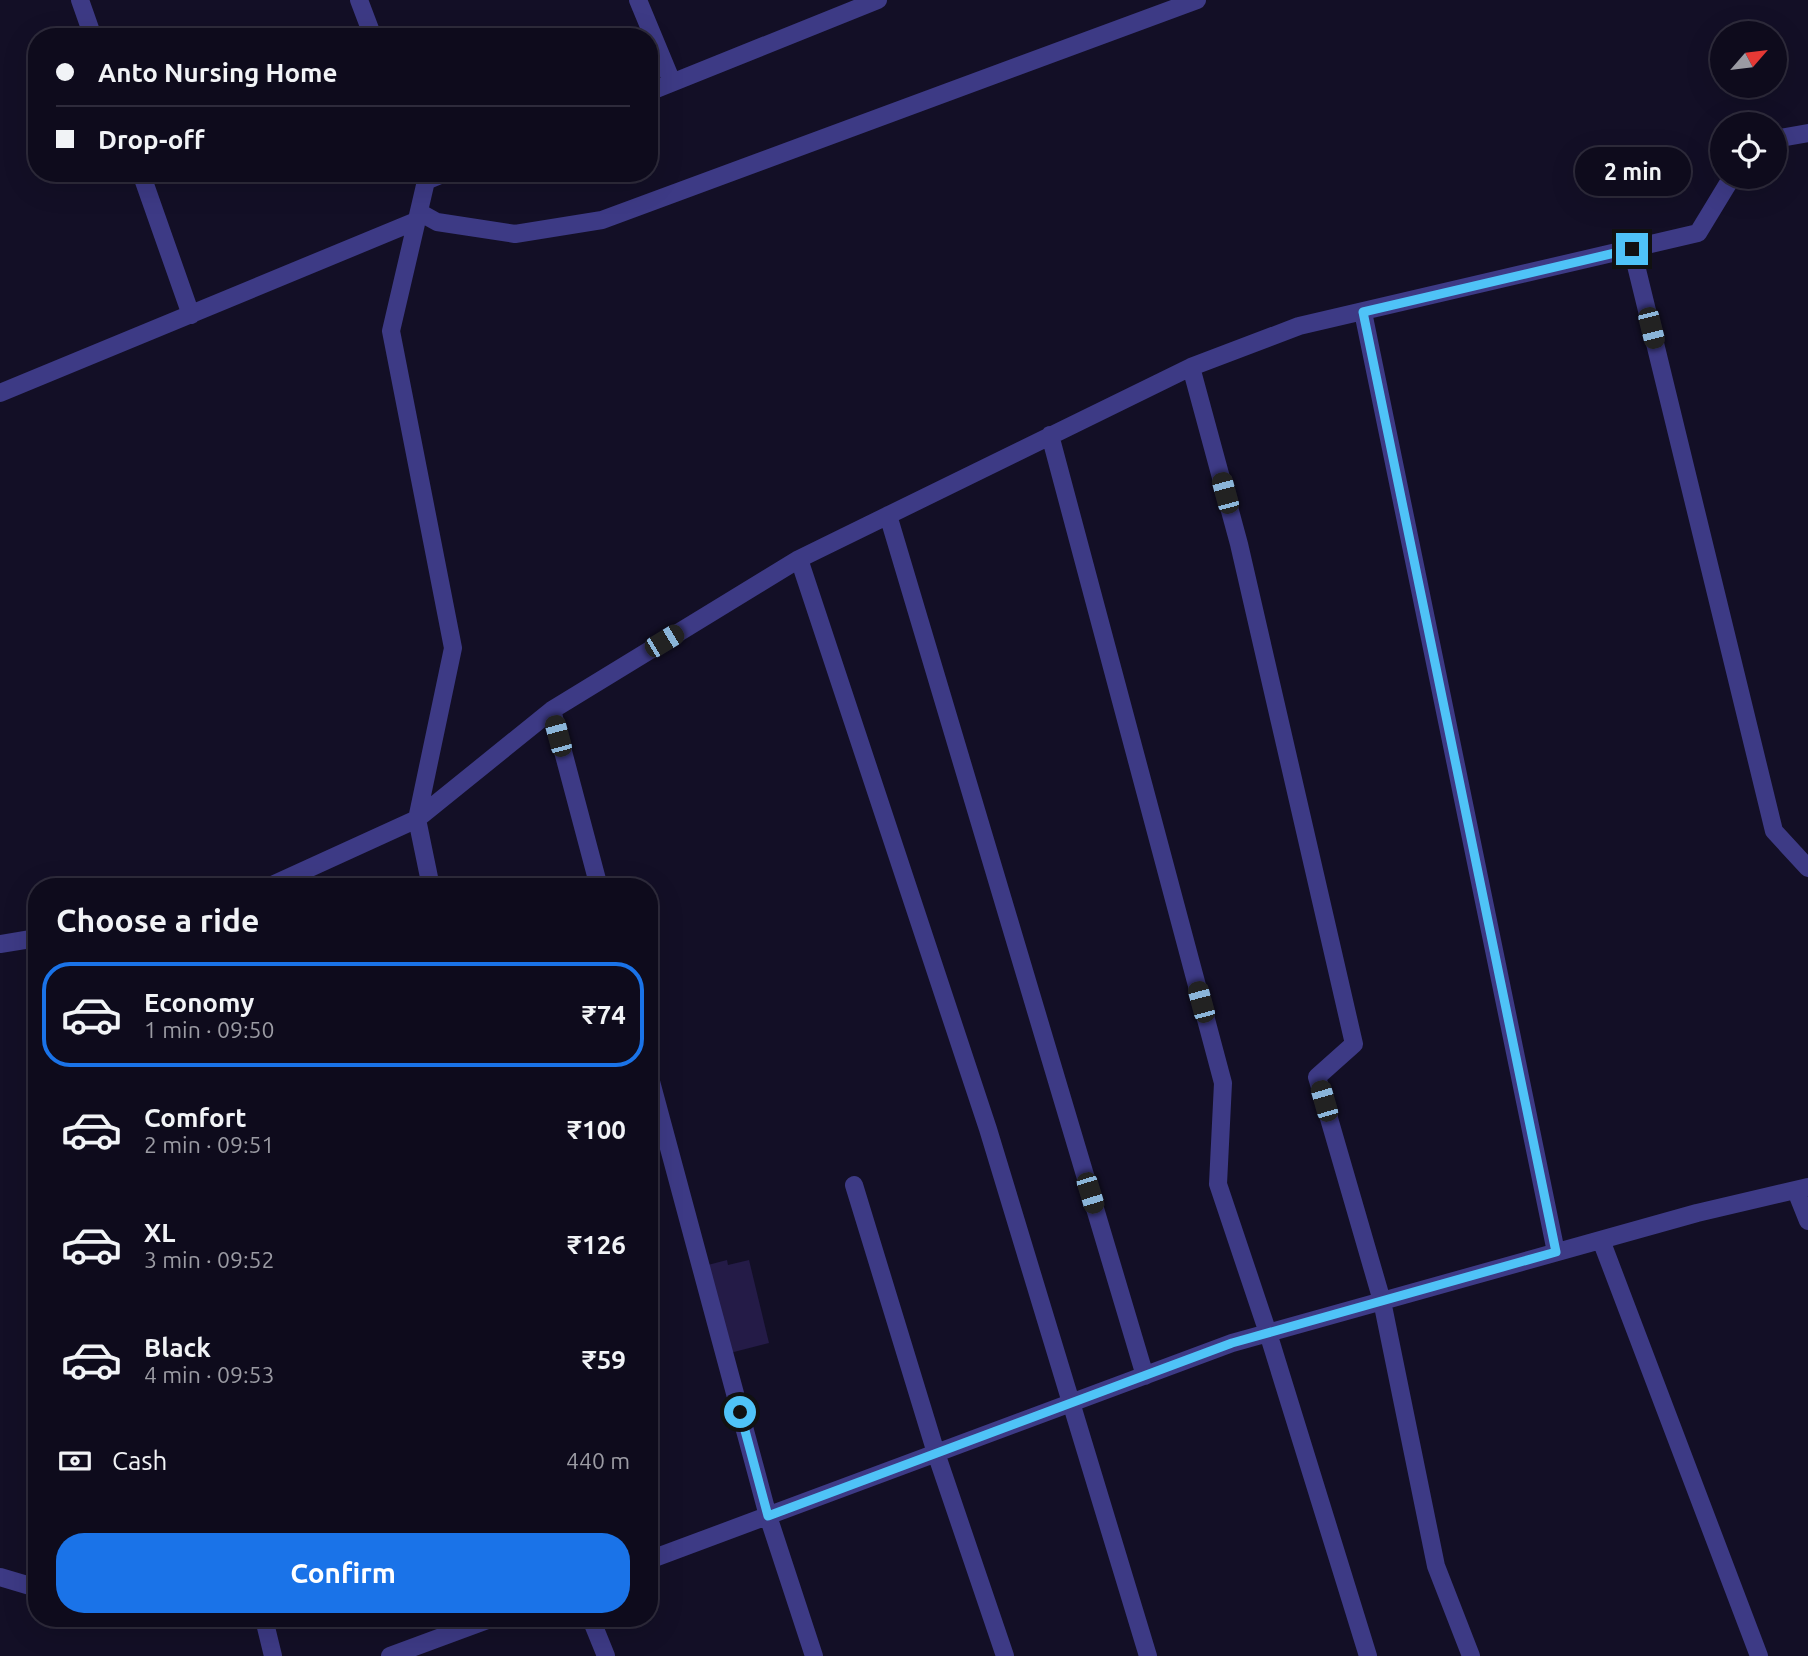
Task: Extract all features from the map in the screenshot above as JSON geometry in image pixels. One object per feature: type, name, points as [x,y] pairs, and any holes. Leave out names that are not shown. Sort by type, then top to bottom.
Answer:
[{"type":"street","points":[[80,0],[90,28]]},
{"type":"street","points":[[359,0],[370,28]]},
{"type":"street","points":[[638,0],[650,28]]},
{"type":"street","points":[[658,88],[878,0]]},
{"type":"street","points":[[0,393],[191,315],[418,217],[515,234],[602,220],[1197,0]]},
{"type":"street","points":[[658,48],[672,82]]},
{"type":"street","points":[[1787,137],[1808,133]]},
{"type":"street","points":[[144,182],[191,315]]},
{"type":"street","points":[[423,182],[418,217],[391,331],[453,648],[416,819],[429,878]]},
{"type":"street","points":[[288,878],[416,819],[552,710],[799,559],[1191,367],[1299,326],[1698,233],[1724,189]]},
{"type":"street","points":[[1632,249],[1774,831],[1808,868]]},
{"type":"street","points":[[1363,312],[1556,1252]]},
{"type":"street","points":[[1191,367],[1238,544],[1354,1044],[1317,1076],[1382,1301],[1436,1566],[1471,1656]]},
{"type":"street","points":[[1050,435],[1223,1083],[1218,1184],[1268,1333],[1368,1656]]},
{"type":"street","points":[[888,515],[1145,1376]]},
{"type":"street","points":[[799,559],[988,1129],[1148,1656]]},
{"type":"street","points":[[552,710],[597,878]]},
{"type":"street","points":[[0,944],[28,939]]},
{"type":"street","points":[[658,1107],[768,1516],[814,1656]]},
{"type":"street","points":[[854,1185],[936,1453],[1005,1656]]},
{"type":"street","points":[[658,1557],[1232,1343],[1697,1213],[1802,1189],[1808,1221]]},
{"type":"street","points":[[1601,1240],[1759,1656]]},
{"type":"street","points":[[0,1577],[28,1585]]},
{"type":"street","points":[[266,1627],[273,1656]]},
{"type":"street","points":[[390,1656],[468,1627]]},
{"type":"street","points":[[594,1627],[606,1656]]},
{"type":"building","points":[[727,1260],[728,1265],[749,1260],[769,1343],[726,1354],[704,1266]]},
{"type":"route","points":[[740,1412],[768,1516],[1232,1343],[1556,1252],[1363,312],[1632,249]]}]
